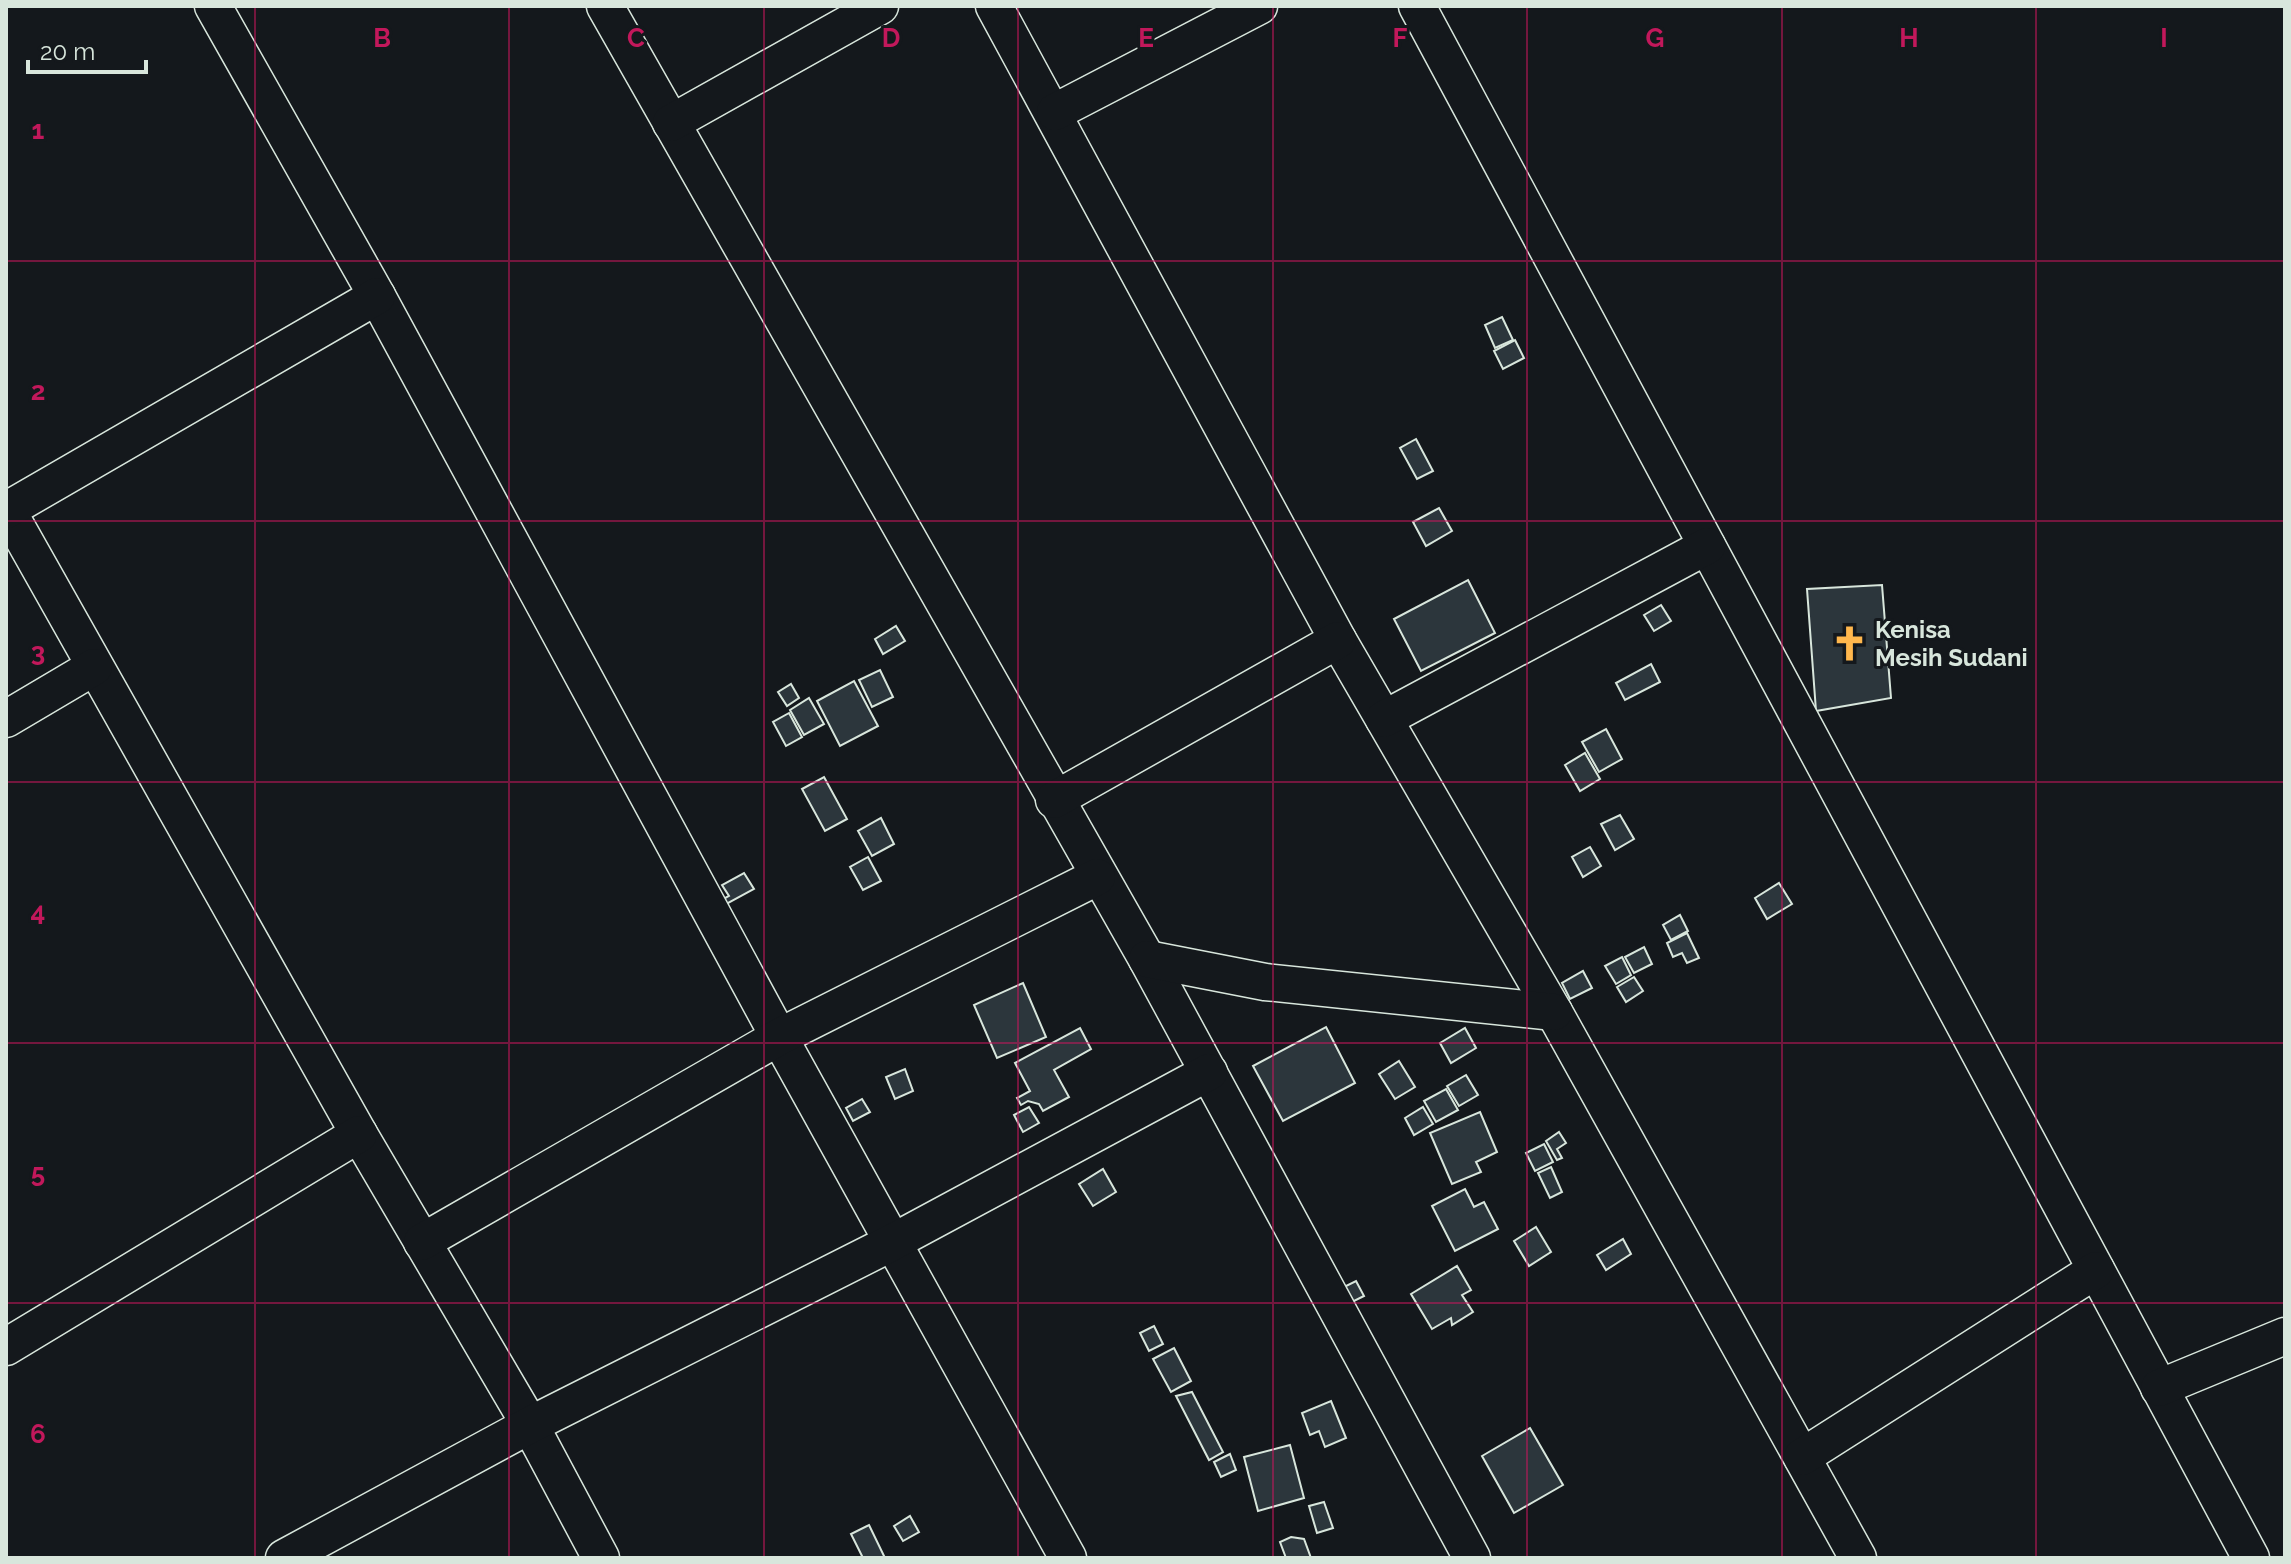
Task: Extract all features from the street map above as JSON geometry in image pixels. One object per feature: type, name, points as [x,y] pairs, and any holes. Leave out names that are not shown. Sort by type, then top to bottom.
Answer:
[{"type":"street","points":[[213,6],[377,296],[779,1037],[1068,1558]]},
{"type":"street","points":[[605,6],[1097,877],[1147,959],[1472,1558]]},
{"type":"street","points":[[671,123],[880,6]]},
{"type":"street","points":[[994,6],[1055,112],[1338,640],[1554,1012],[1858,1558]]},
{"type":"street","points":[[1055,112],[1259,6]]},
{"type":"street","points":[[1417,6],[2251,1558]]},
{"type":"street","points":[[377,296],[6,509],[359,1134],[530,1425],[601,1558]]},
{"type":"street","points":[[1384,719],[1707,546]]},
{"type":"street","points":[[1054,800],[1338,640]]},
{"type":"street","points":[[6,719],[94,667]]},
{"type":"street","points":[[422,1242],[779,1037],[1097,877]]},
{"type":"street","points":[[1147,959],[1265,982],[1554,1012]]},
{"type":"street","points":[[284,1558],[530,1425],[893,1242],[1209,1072]]},
{"type":"street","points":[[6,1347],[359,1134]]},
{"type":"street","points":[[1802,1457],[2096,1270]]},
{"type":"street","points":[[2159,1388],[2285,1336]]},
{"type":"building","points":[[1502,317],[1513,340],[1495,348],[1485,325]]},
{"type":"building","points":[[1515,340],[1524,358],[1503,369],[1494,351]]},
{"type":"building","points":[[1416,439],[1433,471],[1417,479],[1400,448]]},
{"type":"building","points":[[1439,508],[1452,531],[1426,546],[1413,522]]},
{"type":"building","points":[[1468,580],[1495,633],[1421,671],[1394,619]]},
{"type":"building","name":"Kenisa Mesih Sudani","points":[[1882,585],[1891,698],[1816,711],[1807,589]]},
{"type":"building","points":[[1661,605],[1671,621],[1654,631],[1644,615]]},
{"type":"building","points":[[896,626],[905,641],[883,654],[875,639]]},
{"type":"building","points":[[1651,664],[1660,682],[1625,700],[1616,683]]},
{"type":"building","points":[[880,670],[893,697],[872,707],[859,680]]},
{"type":"building","points":[[854,681],[878,726],[840,746],[817,701]]},
{"type":"building","points":[[791,684],[799,698],[787,706],[778,692]]},
{"type":"building","points":[[809,698],[824,724],[804,735],[790,710]]},
{"type":"building","points":[[789,713],[802,737],[786,746],[773,722]]},
{"type":"building","points":[[1606,729],[1622,759],[1599,772],[1582,742]]},
{"type":"building","points":[[1585,753],[1600,779],[1580,791],[1565,765]]},
{"type":"building","points":[[824,777],[847,819],[825,831],[802,789]]},
{"type":"building","points":[[1620,815],[1634,839],[1615,850],[1601,824]]},
{"type":"building","points":[[881,818],[894,844],[872,856],[858,831]]},
{"type":"building","points":[[1590,847],[1601,866],[1583,877],[1572,857]]},
{"type":"building","points":[[868,857],[881,881],[863,890],[850,867]]},
{"type":"building","points":[[744,873],[754,889],[719,908],[716,903],[729,896],[722,885]]},
{"type":"building","points":[[1779,883],[1792,904],[1767,919],[1755,898]]},
{"type":"building","points":[[1680,915],[1688,931],[1671,940],[1663,925]]},
{"type":"building","points":[[1687,933],[1699,958],[1687,963],[1682,953],[1673,957],[1667,943]]},
{"type":"building","points":[[1644,947],[1652,964],[1634,973],[1625,957]]},
{"type":"building","points":[[1622,957],[1631,975],[1616,984],[1605,966]]},
{"type":"building","points":[[1583,971],[1592,988],[1570,999],[1562,983]]},
{"type":"building","points":[[1634,977],[1643,991],[1626,1002],[1617,987]]},
{"type":"building","points":[[1023,983],[1046,1037],[997,1058],[974,1005]]},
{"type":"building","points":[[1326,1027],[1355,1083],[1283,1121],[1253,1066]]},
{"type":"building","points":[[1080,1028],[1091,1049],[1054,1070],[1069,1097],[1043,1111],[1039,1104],[1028,1101],[1021,1105],[1017,1098],[1030,1091],[1015,1063]]},
{"type":"building","points":[[1465,1028],[1476,1048],[1451,1063],[1440,1043]]},
{"type":"building","points":[[1399,1061],[1415,1087],[1395,1099],[1379,1074]]},
{"type":"building","points":[[905,1069],[913,1091],[895,1099],[886,1077]]},
{"type":"building","points":[[1466,1075],[1478,1095],[1459,1106],[1447,1086]]},
{"type":"building","points":[[1446,1089],[1458,1110],[1436,1122],[1424,1101]]},
{"type":"building","points":[[862,1099],[870,1112],[853,1121],[846,1108]]},
{"type":"building","points":[[1029,1107],[1039,1123],[1023,1132],[1014,1115]]},
{"type":"building","points":[[1423,1107],[1433,1124],[1414,1135],[1405,1118]]},
{"type":"building","points":[[1480,1112],[1497,1152],[1476,1162],[1481,1172],[1452,1184],[1430,1133]]},
{"type":"building","points":[[1559,1132],[1566,1143],[1557,1149],[1562,1158],[1557,1160],[1546,1141]]},
{"type":"building","points":[[1544,1144],[1553,1162],[1535,1171],[1526,1153]]},
{"type":"building","points":[[1551,1167],[1562,1192],[1550,1198],[1538,1173]]},
{"type":"building","points":[[1103,1169],[1116,1192],[1093,1206],[1079,1184]]},
{"type":"building","points":[[1465,1189],[1474,1207],[1484,1202],[1498,1229],[1455,1251],[1432,1206]]},
{"type":"building","points":[[1536,1227],[1551,1252],[1529,1266],[1514,1241]]},
{"type":"building","points":[[1623,1239],[1631,1254],[1606,1270],[1597,1255]]},
{"type":"building","points":[[1457,1266],[1471,1290],[1462,1295],[1473,1312],[1452,1325],[1451,1318],[1432,1329],[1411,1294]]},
{"type":"building","points":[[1356,1281],[1364,1296],[1350,1303],[1342,1288]]},
{"type":"building","points":[[1154,1326],[1163,1344],[1149,1351],[1140,1333]]},
{"type":"building","points":[[1174,1348],[1191,1381],[1171,1392],[1153,1359]]},
{"type":"building","points":[[1192,1392],[1223,1452],[1209,1460],[1176,1396]]},
{"type":"building","points":[[1331,1401],[1346,1438],[1325,1447],[1319,1431],[1310,1435],[1302,1413]]},
{"type":"building","points":[[1530,1428],[1563,1485],[1514,1513],[1482,1456]]},
{"type":"building","points":[[1290,1445],[1304,1498],[1258,1511],[1244,1457]]},
{"type":"building","points":[[1230,1454],[1236,1470],[1221,1477],[1214,1462]]},
{"type":"building","points":[[1324,1502],[1333,1528],[1317,1533],[1309,1506]]},
{"type":"building","points":[[910,1516],[919,1532],[903,1541],[894,1526]]},
{"type":"building","points":[[869,1525],[885,1558],[863,1558],[851,1534]]},
{"type":"building","points":[[1291,1537],[1304,1539],[1311,1558],[1286,1558],[1280,1542]]},
{"type":"place","name":"Kenisa Mesih Sudani","points":[[1849,644]]}]
